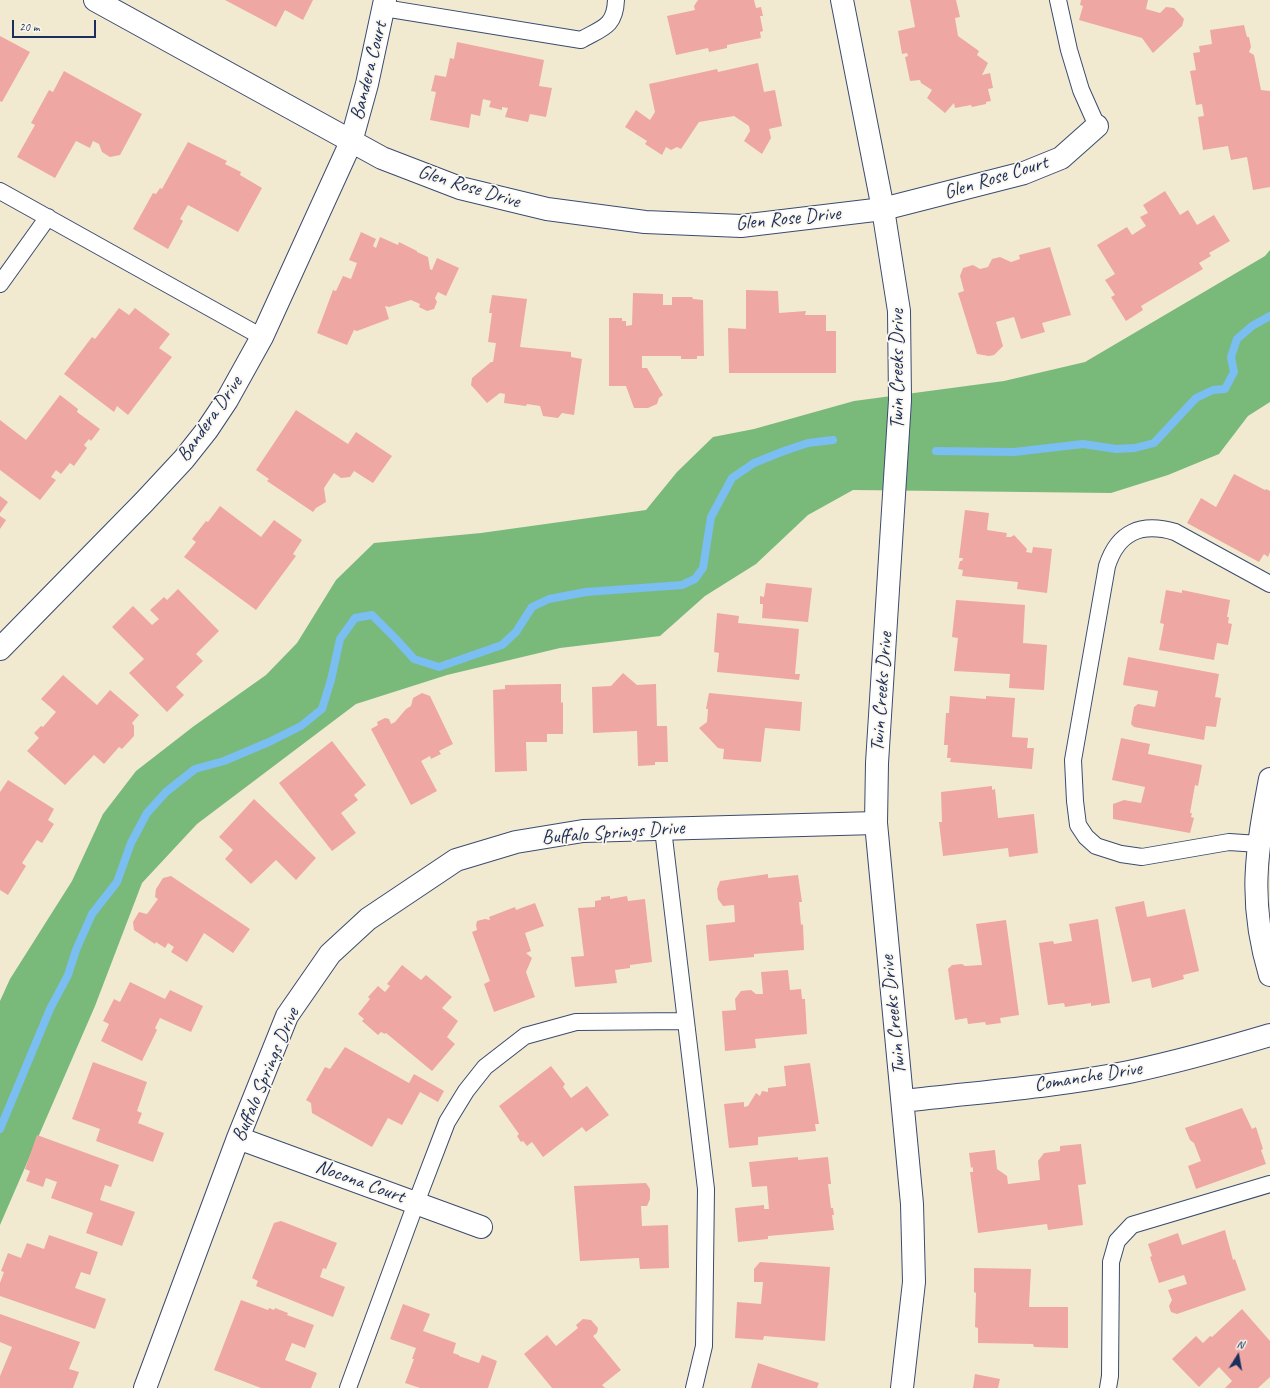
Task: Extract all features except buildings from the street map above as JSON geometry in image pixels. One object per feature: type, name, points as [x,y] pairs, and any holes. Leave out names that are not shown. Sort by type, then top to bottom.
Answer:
[{"type":"street","name":"Glen Rose Drive","points":[[95,0],[382,158],[460,188],[548,209],[645,222],[741,226],[883,209]]},
{"type":"street","name":"Twin Creeks Drive","points":[[842,0],[883,209],[896,288],[901,368],[877,763],[876,823],[910,1169],[914,1243],[914,1282],[902,1388]]},
{"type":"street","name":"Bandera Court","points":[[351,142],[367,84],[385,4]]},
{"type":"street","name":"Glen Rose Court","points":[[883,209],[1024,173],[1061,158],[1097,126]]},
{"type":"street","name":"Bandera Drive","points":[[0,649],[144,502],[184,459],[207,430],[227,400],[262,337],[351,142]]},
{"type":"street","points":[[1270,782],[1259,844],[1256,888],[1257,917],[1261,944],[1270,975]]},
{"type":"street","name":"Buffalo Springs Drive","points":[[145,1388],[238,1138],[286,1016],[330,954],[368,919],[456,860],[516,842],[583,832],[876,823]]},
{"type":"street","name":"Comanche Drive","points":[[903,1101],[1127,1072],[1190,1057],[1270,1035]]},
{"type":"street","name":"Nocona Court","points":[[238,1138],[481,1227]]},
{"type":"lane","points":[[385,4],[581,40],[609,24],[616,8],[616,0]]},
{"type":"lane","points":[[1058,0],[1080,90],[1097,126]]},
{"type":"lane","points":[[0,191],[262,337]]},
{"type":"lane","points":[[0,284],[48,218]]},
{"type":"lane","points":[[1259,844],[1229,842],[1142,857],[1122,854],[1096,846],[1086,837],[1078,825],[1075,800],[1074,760],[1107,566],[1112,552],[1121,540],[1132,532],[1146,528],[1161,528],[1182,536],[1270,584]]},
{"type":"lane","points":[[663,829],[706,1189],[704,1346],[694,1388]]},
{"type":"lane","points":[[348,1388],[416,1203],[448,1122],[466,1091],[485,1067],[525,1036],[576,1022],[686,1021]]},
{"type":"lane","points":[[1108,1388],[1110,1376],[1111,1262],[1117,1241],[1132,1225],[1270,1184]]},
{"type":"green space","points":[[1270,250],[1270,402],[1248,416],[1219,454],[1168,475],[1111,493],[853,490],[808,515],[756,564],[705,596],[660,636],[560,648],[447,675],[356,704],[197,824],[142,883],[95,1006],[0,1225],[0,1001],[10,979],[72,881],[103,814],[136,771],[194,726],[266,675],[297,643],[336,580],[374,543],[481,533],[646,510],[677,472],[713,437],[754,429],[854,401],[1004,381],[1085,362],[1265,256]]},
{"type":"waterway","points":[[936,451],[1014,452],[1083,444],[1116,449],[1135,448],[1154,443],[1196,398],[1213,390],[1225,389],[1234,372],[1231,357],[1237,339],[1252,326],[1270,316]]},
{"type":"waterway","points":[[0,1129],[50,1009],[68,975],[76,950],[92,914],[117,882],[131,843],[147,813],[166,792],[195,769],[224,761],[269,742],[301,726],[322,709],[331,680],[340,639],[355,618],[372,615],[414,659],[439,667],[502,645],[516,632],[532,607],[549,599],[586,592],[682,585],[695,579],[703,568],[711,517],[732,478],[754,463],[784,451],[808,443],[833,440]]}]
